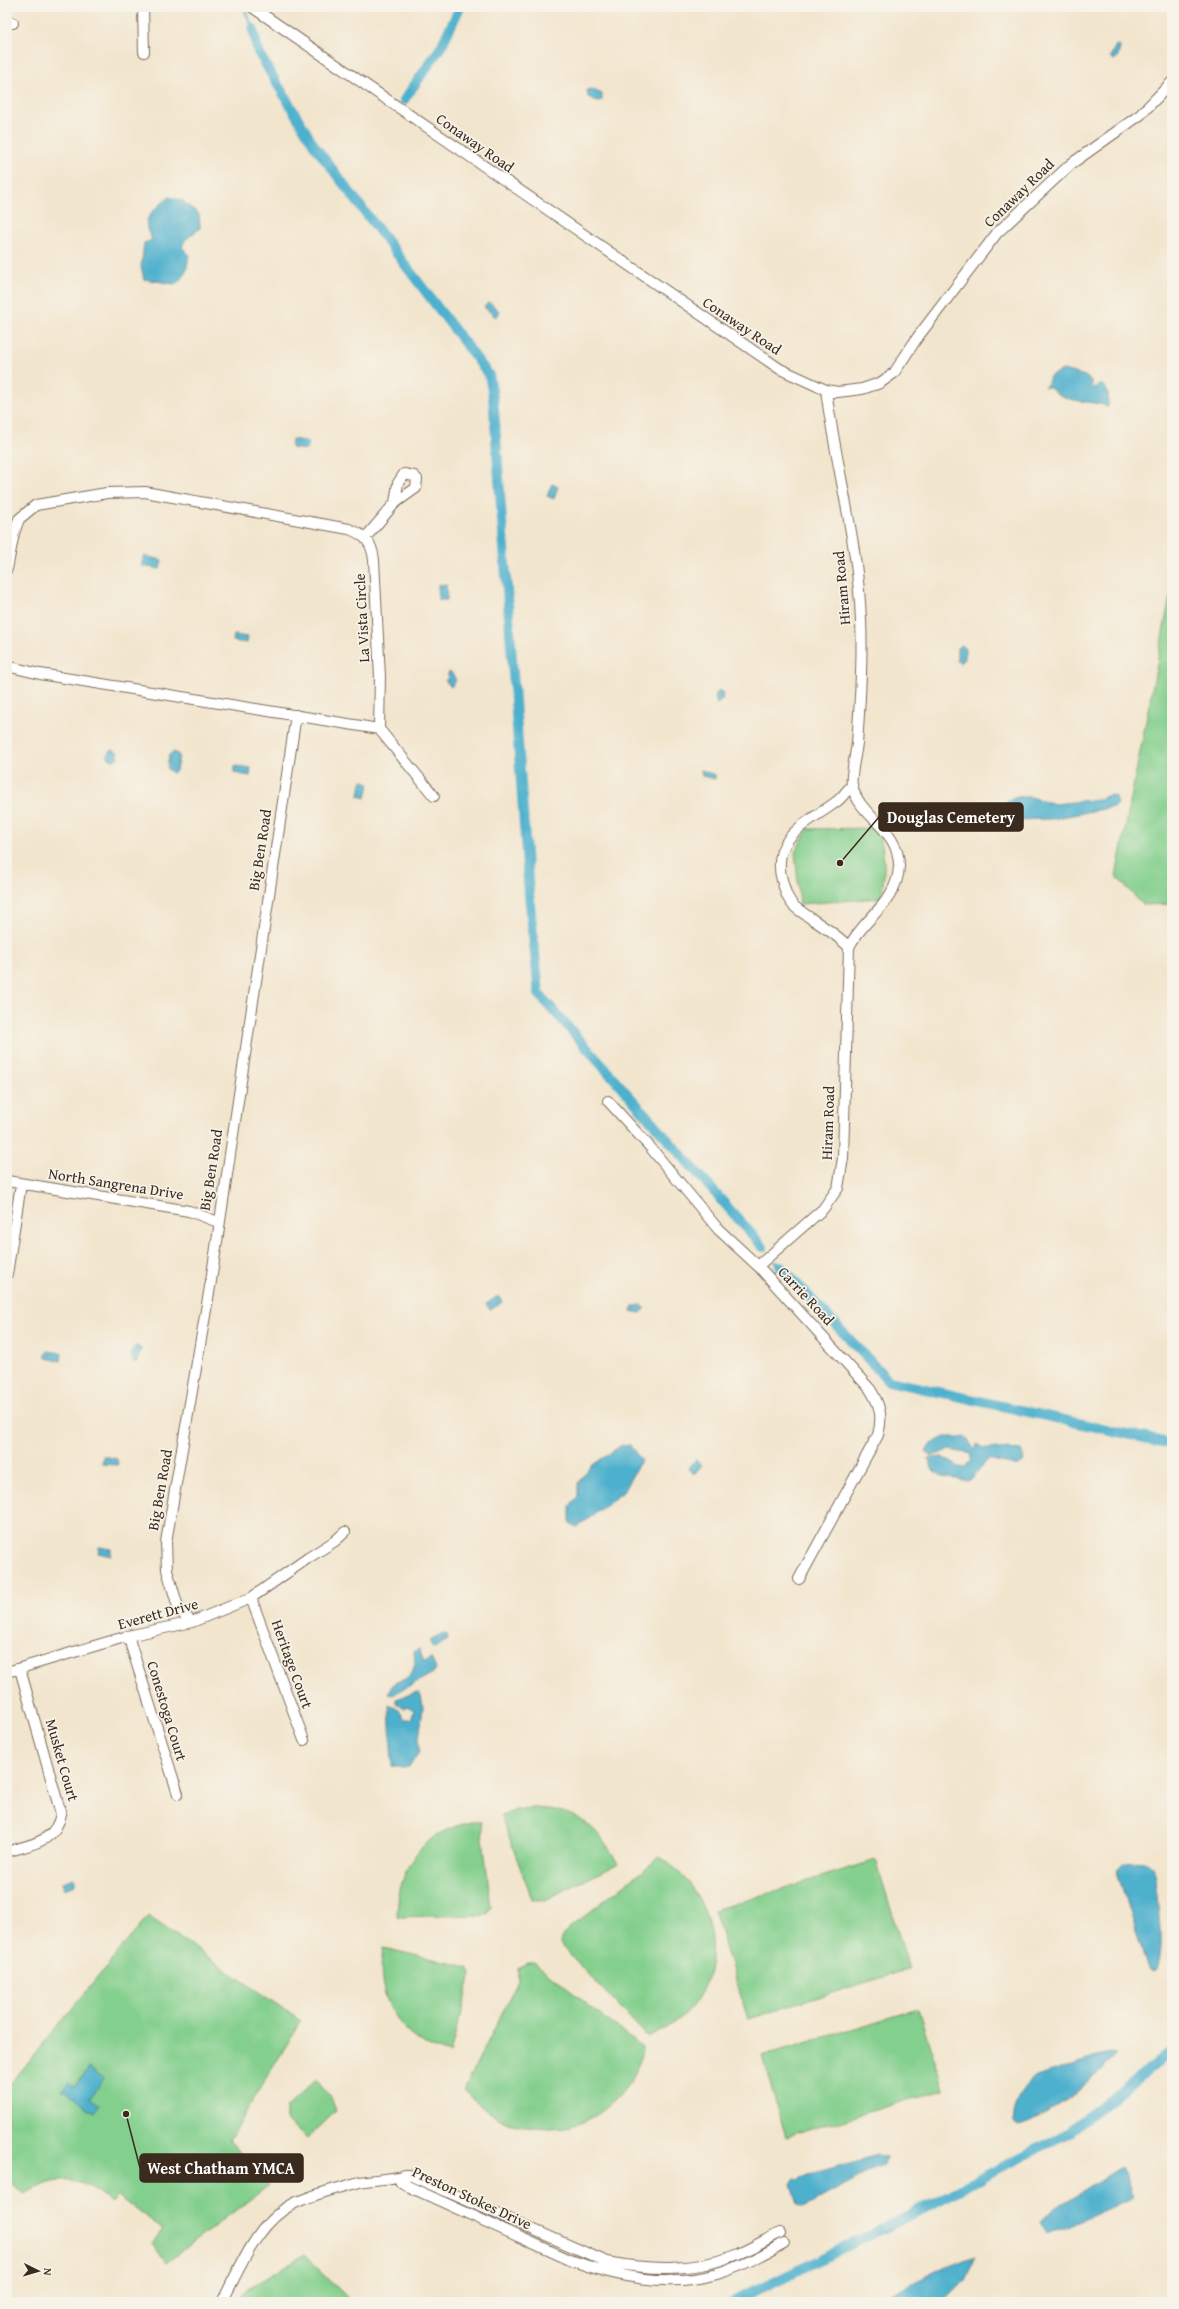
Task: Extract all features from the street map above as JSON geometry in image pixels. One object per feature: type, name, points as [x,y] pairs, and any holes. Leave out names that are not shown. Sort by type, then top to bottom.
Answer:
[{"type":"street","points":[[143,7],[144,52]]},
{"type":"street","name":"Conaway Road","points":[[252,7],[767,361],[800,380],[826,390],[838,392],[862,389],[880,383],[894,373],[917,338],[997,233],[1071,164],[1140,115],[1172,82]]},
{"type":"street","name":"Hiram Road","points":[[826,390],[857,564],[861,621],[858,729],[852,785]]},
{"type":"street","points":[[7,569],[14,533],[19,519],[36,505],[107,493],[145,492],[349,529],[366,538],[395,503]]},
{"type":"street","name":"La Vista Circle","points":[[366,538],[370,543],[374,560],[380,677],[379,729]]},
{"type":"street","points":[[7,662],[11,667],[40,674],[379,729],[434,796]]},
{"type":"street","name":"Big Ben Road","points":[[192,1622],[178,1610],[167,1570],[166,1542],[211,1281],[218,1222],[296,715]]},
{"type":"street","points":[[852,785],[862,806],[884,828],[896,848],[899,867],[896,883],[891,895],[881,909],[853,939],[848,947],[834,932],[795,906],[786,893],[780,871],[781,853],[792,834],[802,824],[837,802],[852,785]]},
{"type":"street","name":"Hiram Road","points":[[758,1266],[823,1209],[838,1188],[843,1158],[848,947]]},
{"type":"street","name":"Carrie Road","points":[[608,1101],[650,1147],[718,1229],[758,1266],[870,1389],[878,1402],[882,1414],[878,1435],[800,1579]]},
{"type":"street","name":"North Sangrena Drive","points":[[7,1182],[189,1211],[218,1222]]},
{"type":"street","points":[[7,1274],[21,1184]]},
{"type":"street","name":"Everett Drive","points":[[7,1672],[128,1636],[192,1622],[251,1598],[308,1558],[336,1541],[345,1532]]},
{"type":"street","name":"Heritage Court","points":[[251,1598],[304,1740]]},
{"type":"street","name":"Conestoga Court","points":[[128,1636],[178,1794]]},
{"type":"street","name":"Musket Court","points":[[7,1852],[48,1838],[59,1824],[61,1814],[20,1669]]},
{"type":"street","name":"Preston Stokes Drive","points":[[780,2233],[733,2256],[698,2267],[670,2269],[641,2268],[607,2262],[409,2175],[399,2177],[401,2183],[570,2260],[596,2269],[632,2278],[670,2280],[717,2274],[753,2261],[784,2244]]},
{"type":"street","points":[[222,2302],[251,2247],[261,2232],[276,2215],[295,2203],[333,2190],[363,2181],[399,2177]]},
{"type":"green space","points":[[1172,586],[1172,904],[1143,905],[1116,876]]},
{"type":"green space","points":[[878,828],[884,863],[884,879],[881,898],[800,904],[795,852],[808,829]]},
{"type":"green space","points":[[530,1808],[560,1811],[583,1821],[602,1839],[618,1864],[542,1901],[532,1899],[501,1816],[516,1810]]},
{"type":"green space","points":[[472,1822],[481,1822],[491,1907],[486,1915],[397,1917],[398,1899],[402,1882],[416,1854],[426,1843],[439,1834],[454,1827]]},
{"type":"green space","points":[[660,1857],[683,1877],[699,1900],[709,1926],[711,1953],[707,1979],[695,2002],[675,2022],[648,2037],[563,1948],[560,1942],[568,1929]]},
{"type":"green space","points":[[876,1860],[909,1969],[748,2019],[714,1910]]},
{"type":"green space","points":[[148,1916],[301,2021],[229,2140],[269,2185],[166,2263],[152,2243],[163,2229],[118,2196],[112,2203],[90,2187],[70,2181],[49,2183],[24,2194],[7,2181],[7,2088]]},
{"type":"green space","points":[[383,1948],[468,1967],[471,1974],[450,2054],[432,2048],[417,2039],[404,2028],[394,2015],[387,2000],[383,1984],[381,1966]]},
{"type":"green space","points":[[527,1963],[535,1963],[642,2047],[640,2060],[635,2073],[619,2096],[597,2115],[571,2126],[560,2128],[543,2128],[510,2124],[479,2104],[464,2090],[518,1981],[518,1968]]},
{"type":"green space","points":[[918,2009],[944,2089],[786,2137],[762,2056]]},
{"type":"green space","points":[[316,2079],[331,2097],[336,2111],[307,2139],[286,2120],[286,2107]]},
{"type":"green space","points":[[304,2255],[349,2299],[349,2302],[239,2302],[244,2291]]},
{"type":"water","points":[[1116,45],[1120,46],[1120,48],[1118,56],[1114,60],[1110,57]]},
{"type":"water","points":[[591,89],[602,94],[602,100],[598,101],[588,97],[587,90]]},
{"type":"water","points":[[169,197],[181,200],[199,214],[200,228],[185,240],[182,247],[189,254],[187,267],[182,279],[174,284],[144,279],[141,267],[144,243],[152,240],[147,230],[148,218],[154,210]]},
{"type":"water","points":[[489,302],[500,312],[496,317],[484,307]]},
{"type":"water","points":[[1063,370],[1085,376],[1091,381],[1092,389],[1101,384],[1106,389],[1108,394],[1108,406],[1070,399],[1062,396],[1050,387],[1044,387],[1048,383],[1050,376]]},
{"type":"water","points":[[292,439],[309,442],[307,450],[291,448]]},
{"type":"water","points":[[552,484],[558,486],[554,499],[547,496]]},
{"type":"water","points":[[144,556],[162,560],[160,569],[142,566]]},
{"type":"water","points":[[446,584],[447,600],[439,600],[438,585]]},
{"type":"water","points":[[234,635],[248,637],[247,643],[233,641]]},
{"type":"water","points":[[962,645],[965,649],[965,659],[959,663],[957,661],[957,648]]},
{"type":"water","points":[[451,672],[456,680],[451,687],[445,680],[448,679],[448,673]]},
{"type":"water","points":[[719,690],[723,692],[722,700],[717,704],[715,696]]},
{"type":"water","points":[[111,750],[115,750],[117,751],[117,759],[111,760],[108,757],[108,753]]},
{"type":"water","points":[[173,752],[179,755],[176,771],[173,773],[167,769],[169,755]]},
{"type":"water","points":[[235,766],[251,768],[250,776],[234,773]]},
{"type":"water","points":[[701,770],[715,775],[715,779],[702,776]]},
{"type":"water","points":[[365,781],[369,783],[366,798],[359,796],[361,782]]},
{"type":"water","points":[[1110,795],[1116,797],[1118,804],[1113,807],[1052,819],[1009,820],[1001,818],[996,813],[997,807],[1014,797],[1031,797],[1055,804],[1099,799]]},
{"type":"water","points":[[498,1296],[502,1302],[490,1310],[486,1304]]},
{"type":"water","points":[[642,1305],[645,1308],[641,1313],[631,1311],[633,1306]]},
{"type":"water","points":[[138,1346],[141,1349],[137,1362],[133,1362],[131,1356],[134,1347]]},
{"type":"water","points":[[48,1351],[62,1353],[61,1361],[46,1358]]},
{"type":"water","points":[[944,1437],[965,1437],[975,1449],[977,1443],[984,1448],[1022,1450],[1024,1461],[1018,1466],[988,1459],[974,1477],[968,1481],[943,1477],[931,1468],[928,1458],[942,1457],[959,1467],[966,1467],[971,1461],[972,1454],[949,1450],[932,1456],[926,1452],[930,1445]]},
{"type":"water","points":[[629,1444],[641,1460],[623,1492],[577,1527],[570,1523],[570,1506],[578,1496],[578,1483],[590,1467],[620,1446]]},
{"type":"water","points":[[103,1456],[117,1459],[118,1465],[102,1464]]},
{"type":"water","points":[[696,1459],[702,1465],[694,1474],[688,1469]]},
{"type":"water","points":[[99,1547],[111,1549],[111,1556],[98,1553]]},
{"type":"water","points":[[443,1633],[447,1634],[448,1640],[434,1648],[432,1647],[430,1640]]},
{"type":"water","points":[[419,1649],[424,1662],[431,1658],[436,1669],[435,1672],[394,1694],[388,1693],[394,1683],[405,1679],[411,1673],[415,1665],[414,1652]]},
{"type":"water","points":[[417,1692],[421,1695],[423,1708],[419,1752],[410,1766],[404,1768],[392,1766],[389,1705],[399,1710],[404,1719],[411,1719],[414,1710],[407,1706],[404,1708],[396,1703],[396,1699]]},
{"type":"water","points":[[1125,1862],[1145,1862],[1151,1866],[1156,1876],[1161,1923],[1161,1948],[1157,1970],[1152,1972],[1148,1970],[1118,1876],[1119,1869]]},
{"type":"water","points":[[74,1878],[76,1885],[64,1889],[62,1882]]},
{"type":"water","points":[[1114,2053],[1117,2055],[1083,2086],[1059,2105],[1033,2121],[1019,2126],[1013,2123],[1014,2111],[1019,2097],[1027,2085],[1036,2077]]},
{"type":"water","points":[[89,2068],[104,2079],[90,2098],[100,2105],[95,2112],[87,2108],[66,2090],[62,2090],[68,2082],[75,2087]]},
{"type":"water","points":[[877,2155],[886,2157],[884,2165],[867,2171],[863,2175],[808,2205],[803,2207],[797,2204],[791,2184],[796,2179],[800,2180],[801,2177]]},
{"type":"water","points":[[1121,2167],[1134,2197],[1068,2227],[1047,2234],[1040,2221],[1057,2207]]},
{"type":"water","points":[[975,2255],[965,2280],[943,2302],[876,2302],[944,2267]]},
{"type":"waterway","points":[[404,100],[441,47],[460,7]]},
{"type":"waterway","points":[[245,10],[253,29]]},
{"type":"waterway","points":[[253,29],[258,52],[314,145],[489,375],[493,396],[529,894],[539,994],[763,1247]]},
{"type":"waterway","points":[[763,1247],[766,1250]]},
{"type":"waterway","points":[[776,1262],[780,1266]]},
{"type":"waterway","points":[[780,1266],[889,1381],[1172,1444]]},
{"type":"waterway","points":[[733,2302],[907,2217],[1069,2132],[1172,2051]]},
{"type":"place","name":"Douglas Cemetery","points":[[840,863]]},
{"type":"place","name":"West Chatham YMCA","points":[[126,2114]]}]
